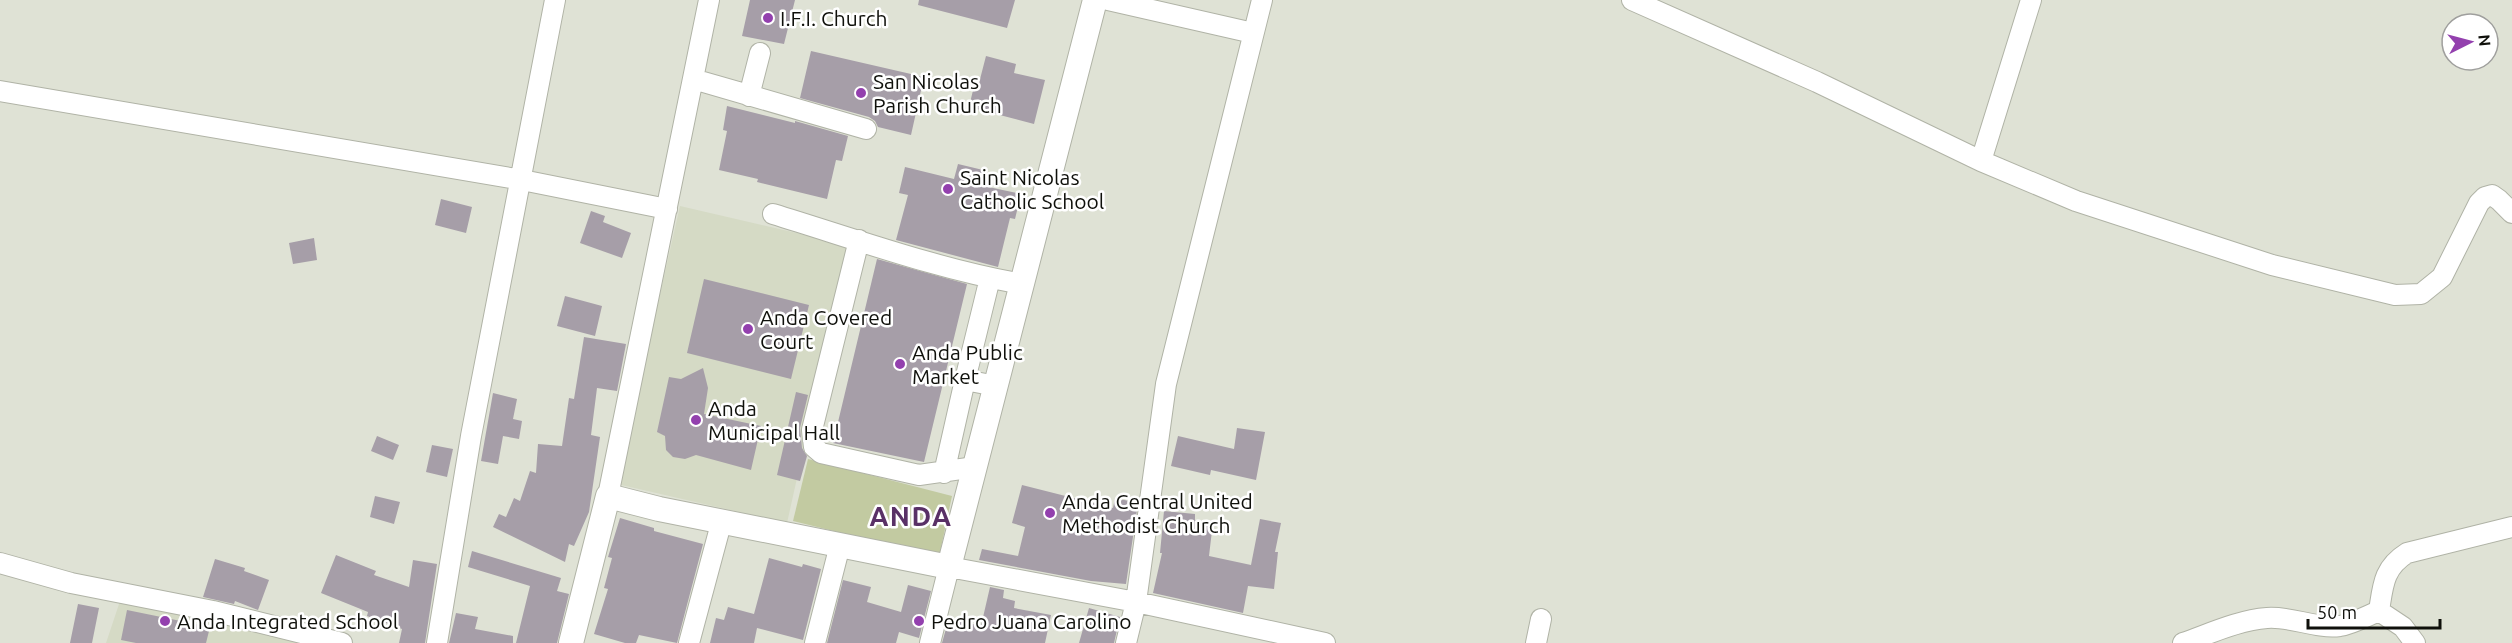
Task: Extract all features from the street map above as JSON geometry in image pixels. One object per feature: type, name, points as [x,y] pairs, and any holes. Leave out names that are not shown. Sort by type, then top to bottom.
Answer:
[{"type":"main road","points":[[572,643],[608,496],[659,509],[949,567],[1095,0]]},
{"type":"street","points":[[437,643],[471,436],[555,0]]},
{"type":"street","points":[[608,496],[709,0]]},
{"type":"street","points":[[1108,0],[1253,33]]},
{"type":"street","points":[[1126,643],[1136,602],[1166,384],[1262,0]]},
{"type":"street","points":[[1632,0],[1817,82],[1981,161],[2076,201],[2272,265],[2395,295],[2421,294],[2436,284],[2479,203],[2485,197],[2492,195],[2512,213]]},
{"type":"street","points":[[1981,161],[2031,0]]},
{"type":"street","points":[[749,96],[760,53]]},
{"type":"street","points":[[693,79],[867,129]]},
{"type":"street","points":[[0,91],[522,180],[667,209]]},
{"type":"street","points":[[773,214],[990,278],[1022,284]]},
{"type":"street","points":[[859,240],[812,430],[812,444],[815,450],[919,475],[975,467]]},
{"type":"street","points":[[944,473],[990,278]]},
{"type":"street","points":[[965,380],[996,386]]},
{"type":"street","points":[[689,643],[722,520]]},
{"type":"street","points":[[2379,611],[2388,570],[2401,557],[2422,549],[2512,527]]},
{"type":"street","points":[[815,643],[840,545]]},
{"type":"street","points":[[0,563],[71,583],[213,611],[342,643]]},
{"type":"street","points":[[930,643],[949,567],[1136,602],[1325,643]]},
{"type":"street","points":[[2183,643],[2247,621],[2264,618],[2284,617],[2320,625],[2342,626],[2379,611]]},
{"type":"street","points":[[2379,611],[2403,627],[2415,643]]},
{"type":"street","points":[[1536,643],[1541,619]]},
{"type":"shaded area","points":[[680,206],[849,245],[787,523],[617,484]]},
{"type":"shaded area","name":"Anda Integrated School","points":[[121,598],[311,643],[106,643]]},
{"type":"green space","points":[[808,459],[952,496],[939,557],[793,521]]},
{"type":"building","name":"I.F.I. Church","points":[[750,0],[795,0],[784,44],[742,36]]},
{"type":"building","points":[[919,0],[1015,0],[1007,28],[918,5]]},
{"type":"building","name":"San Nicolas Parish Church","points":[[811,51],[924,77],[911,135],[878,127],[869,117],[800,98]]},
{"type":"building","points":[[986,56],[1016,64],[1014,73],[1045,80],[1034,124],[969,107],[975,82],[979,83]]},
{"type":"building","points":[[727,106],[795,123],[795,121],[848,136],[842,161],[836,160],[827,199],[719,170],[727,131],[723,130]]},
{"type":"building","points":[[958,164],[983,170],[979,185],[1021,194],[1015,219],[1010,218],[998,267],[896,240],[908,195],[899,193],[905,167],[954,179]]},
{"type":"building","points":[[441,199],[472,207],[466,233],[435,225]]},
{"type":"building","points":[[591,211],[605,216],[603,222],[631,233],[622,258],[580,243]]},
{"type":"building","points":[[314,238],[317,260],[293,264],[289,243]]},
{"type":"building","name":"Anda Public Market","points":[[877,259],[967,284],[924,462],[833,443]]},
{"type":"building","name":"Anda Covered Court","points":[[704,279],[809,305],[791,379],[687,353]]},
{"type":"building","points":[[565,296],[602,306],[595,336],[557,326]]},
{"type":"building","points":[[584,337],[626,344],[617,391],[597,388],[591,435],[600,437],[589,512],[574,546],[569,544],[565,562],[493,527],[499,514],[506,517],[514,498],[520,501],[530,471],[536,473],[538,444],[562,446],[569,398],[574,399]]},
{"type":"building","name":"Anda Municipal Hall","points":[[703,368],[708,388],[704,414],[761,426],[751,470],[696,455],[685,459],[673,457],[666,450],[665,436],[657,432],[669,377],[681,379]]},
{"type":"building","points":[[796,392],[808,395],[800,428],[802,448],[807,456],[800,481],[777,475]]},
{"type":"building","points":[[493,393],[517,399],[513,419],[522,421],[519,439],[503,436],[498,464],[481,461]]},
{"type":"building","points":[[1237,428],[1265,432],[1256,480],[1211,470],[1210,475],[1171,466],[1178,436],[1234,449]]},
{"type":"building","points":[[377,436],[399,445],[393,460],[371,451]]},
{"type":"building","points":[[432,445],[453,449],[447,477],[426,472]]},
{"type":"building","points":[[1022,485],[1113,508],[1115,498],[1138,503],[1126,584],[1091,581],[979,560],[982,549],[1018,556],[1025,527],[1012,523]]},
{"type":"building","points":[[375,496],[400,502],[394,524],[370,517]]},
{"type":"building","points":[[1164,511],[1195,514],[1195,520],[1213,522],[1209,556],[1251,565],[1260,519],[1281,523],[1275,552],[1278,552],[1274,589],[1248,586],[1243,613],[1153,593],[1162,553],[1160,553]]},
{"type":"building","points":[[620,518],[654,528],[654,531],[703,544],[677,643],[639,635],[636,643],[625,643],[594,634],[608,589],[604,588],[612,558],[608,557]]},
{"type":"building","points":[[472,551],[561,578],[557,591],[569,594],[557,643],[516,643],[530,586],[468,567]]},
{"type":"building","points":[[336,555],[376,571],[374,575],[409,587],[413,560],[437,564],[425,643],[399,643],[402,629],[367,616],[368,612],[321,593]]},
{"type":"building","points":[[769,558],[802,567],[803,564],[821,569],[803,640],[757,628],[754,643],[710,643],[716,618],[724,620],[728,607],[754,614]]},
{"type":"building","points":[[215,559],[245,568],[244,571],[269,580],[258,610],[235,601],[234,604],[203,597]]},
{"type":"building","points":[[843,580],[871,587],[867,602],[901,612],[908,585],[931,591],[919,638],[899,632],[896,643],[827,643]]},
{"type":"building","points":[[990,587],[1004,590],[1003,598],[1015,601],[1014,608],[1051,615],[1045,643],[942,643],[949,618],[981,626]]},
{"type":"building","points":[[78,604],[99,608],[92,643],[70,643]]},
{"type":"building","points":[[1089,608],[1120,617],[1114,643],[1079,643]]},
{"type":"building","points":[[127,610],[210,627],[206,643],[136,643],[121,640]]},
{"type":"building","points":[[456,613],[478,617],[475,629],[513,636],[513,643],[449,643]]},
{"type":"place","name":"I.F.I. Church","points":[[768,18]]},
{"type":"place","name":"San Nicolas Parish Church","points":[[861,93]]},
{"type":"place","name":"Saint Nicolas Catholic School","points":[[948,189]]},
{"type":"place","name":"Anda Covered Court","points":[[748,329]]},
{"type":"place","name":"Anda Public Market","points":[[900,364]]},
{"type":"place","name":"Anda Municipal Hall","points":[[696,420]]},
{"type":"place","name":"Anda Central United Methodist Church","points":[[1050,513]]},
{"type":"place","name":"Anda Integrated School","points":[[165,621]]},
{"type":"place","name":"Pedro Juana Carolino","points":[[919,621]]},
{"type":"district","name":"ANDA","points":[[911,516]]}]
